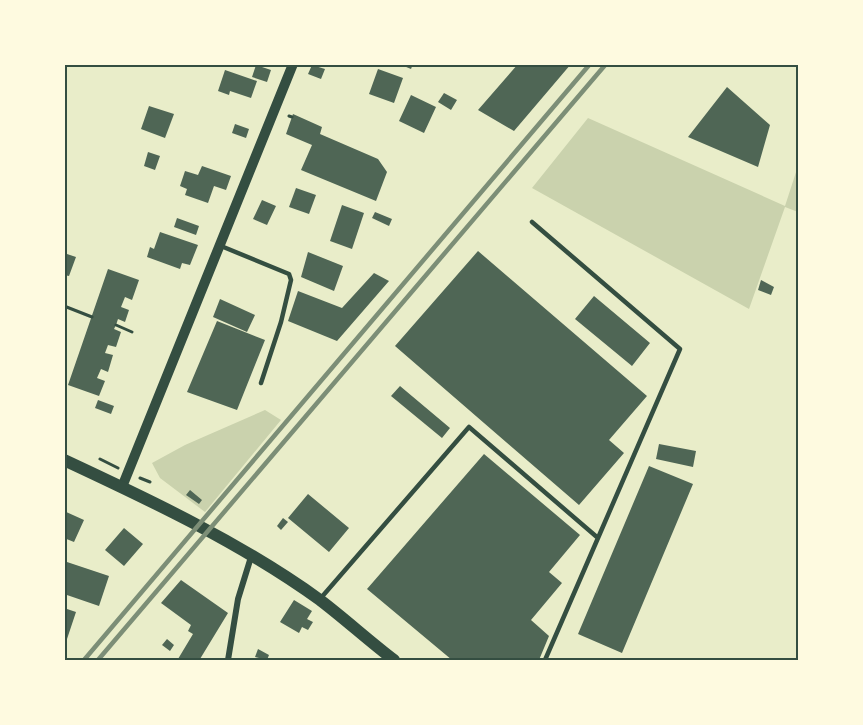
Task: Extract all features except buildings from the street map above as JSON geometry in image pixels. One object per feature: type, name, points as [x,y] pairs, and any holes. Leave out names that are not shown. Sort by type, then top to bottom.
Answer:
[{"type":"main road","points":[[64,460],[199,526],[251,557],[319,600],[394,660]]},
{"type":"street","points":[[122,487],[293,64]]},
{"type":"street","points":[[228,660],[238,599],[251,557]]},
{"type":"lane","points":[[532,222],[680,349],[545,660]]},
{"type":"lane","points":[[220,246],[289,274],[291,280],[281,322],[261,383]]},
{"type":"lane","points":[[319,600],[469,427],[598,538]]},
{"type":"path","points":[[64,306],[92,317]]},
{"type":"path","points":[[116,325],[132,332]]},
{"type":"green space","points":[[588,118],[785,206],[798,166],[798,212],[785,207],[749,309],[532,188]]},
{"type":"green space","points":[[265,410],[281,420],[205,512],[160,478],[152,463],[185,445]]},
{"type":"railway","points":[[84,660],[590,64]]},
{"type":"railway","points":[[98,660],[606,64]]}]
